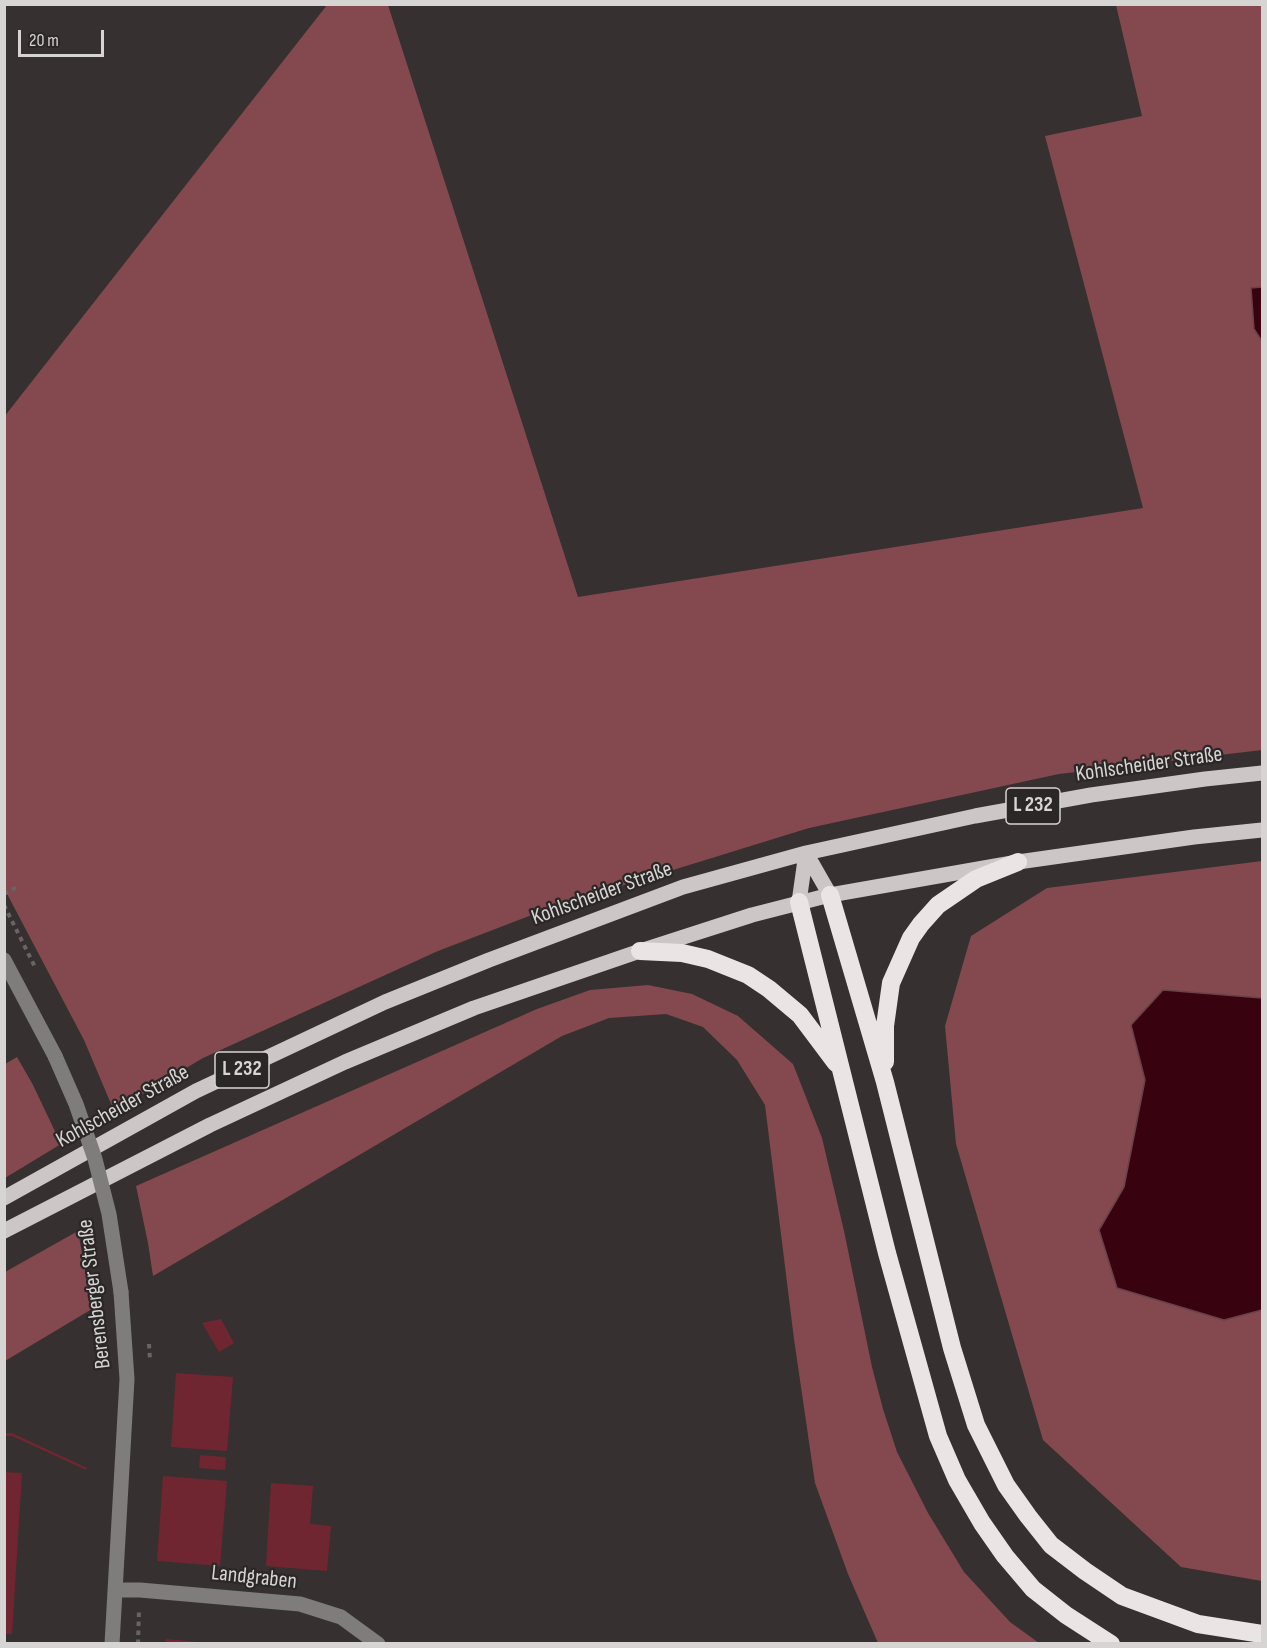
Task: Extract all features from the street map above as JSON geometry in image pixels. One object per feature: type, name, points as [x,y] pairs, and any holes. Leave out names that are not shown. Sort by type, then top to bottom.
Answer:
[{"type":"highway","points":[[885,1082],[885,1026],[891,983],[911,938],[938,905],[976,879],[1018,862]]},
{"type":"highway","points":[[830,895],[885,1082],[952,1348],[976,1425],[1006,1485],[1052,1545],[1122,1596],[1198,1624],[1263,1634]]},
{"type":"highway","points":[[799,902],[887,1252],[938,1436],[957,1480],[982,1523],[1005,1556],[1033,1588],[1065,1614],[1111,1644]]},
{"type":"highway","points":[[640,951],[682,953],[708,959],[748,975],[770,989],[800,1015],[843,1072]]},
{"type":"main road","name":"Kohlscheider Straße","points":[[4,1198],[196,1091],[384,1002],[682,887],[806,853],[975,816],[1091,795],[1263,773]]},
{"type":"main road","name":"L 232","points":[[4,1231],[210,1125],[345,1062],[474,1008],[752,915],[830,895],[1018,862],[1194,837],[1263,830]]},
{"type":"main road","points":[[806,853],[830,895]]},
{"type":"main road","points":[[799,902],[806,853]]},
{"type":"street","name":"Berensberger Straße","points":[[4,960],[55,1056],[76,1104],[95,1159],[109,1214],[125,1327],[127,1379],[112,1644]]},
{"type":"street","name":"Landgraben","points":[[115,1590],[140,1590],[300,1604],[341,1617],[378,1644]]},
{"type":"path","points":[[4,894],[19,886]]},
{"type":"path","points":[[138,1644],[140,1590]]},
{"type":"shaded area","points":[[327,5],[388,5],[578,597],[1143,508],[1045,136],[1142,116],[1116,5],[1262,5],[1262,750],[1059,774],[809,828],[550,908],[438,951],[203,1058],[114,1111],[84,1040],[5,890],[4,417]]},
{"type":"shaded area","points":[[1262,287],[1262,341],[1254,329],[1251,288]]},
{"type":"shaded area","points":[[1262,861],[1262,998],[1163,990],[1131,1025],[1145,1080],[1124,1187],[1099,1230],[1224,1320],[1262,1310],[1262,1581],[1181,1567],[1043,1440],[956,1144],[945,1026],[971,936],[1047,888]]},
{"type":"shaded area","points":[[648,985],[692,994],[738,1016],[793,1064],[822,1138],[872,1367],[897,1452],[928,1513],[964,1572],[1010,1622],[1039,1643],[878,1643],[848,1574],[815,1483],[794,1339],[765,1105],[737,1060],[703,1027],[666,1014],[609,1018],[562,1036],[153,1276],[136,1186],[537,1009],[590,990]]},
{"type":"shaded area","points":[[1163,990],[1262,998],[1262,1310],[1224,1320],[1117,1288],[1099,1230],[1124,1187],[1145,1080],[1131,1025]]},
{"type":"shaded area","points":[[17,1057],[61,1144],[5,1178],[5,1064]]},
{"type":"shaded area","points":[[78,1231],[92,1309],[5,1361],[5,1272]]},
{"type":"building","points":[[221,1319],[234,1343],[219,1352],[202,1323]]},
{"type":"building","points":[[176,1373],[233,1377],[227,1451],[171,1447]]},
{"type":"building","points":[[4,1433],[12,1433],[87,1468],[86,1470],[12,1436],[4,1436]]},
{"type":"building","points":[[200,1455],[226,1457],[225,1470],[199,1468]]},
{"type":"building","points":[[4,1472],[22,1473],[12,1634],[4,1634]]},
{"type":"building","points":[[163,1476],[227,1481],[220,1566],[157,1561]]},
{"type":"building","points":[[271,1483],[313,1486],[310,1524],[331,1526],[327,1571],[266,1566]]},
{"type":"building","points":[[166,1639],[200,1642],[200,1644],[165,1644]]}]
